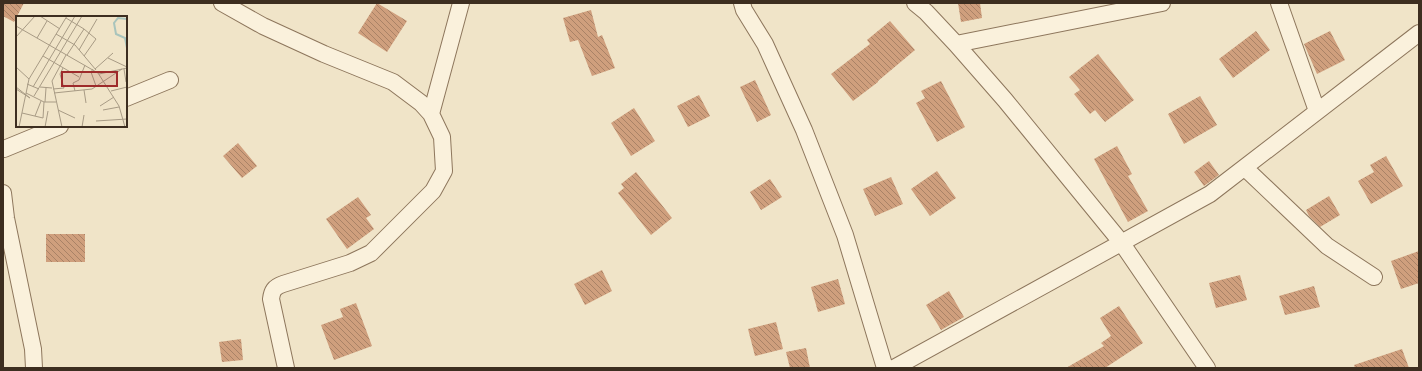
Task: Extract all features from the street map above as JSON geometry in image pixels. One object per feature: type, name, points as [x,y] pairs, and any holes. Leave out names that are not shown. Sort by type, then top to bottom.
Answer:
[{"type":"street","points":[[222,3],[277,32],[324,54],[393,82],[421,103],[431,114],[442,136],[444,171],[432,191],[371,253],[350,263],[283,284],[278,286],[272,292],[271,300],[286,368]]},
{"type":"street","points":[[431,114],[461,3]]},
{"type":"street","points":[[742,3],[744,10],[765,44],[807,138],[845,235],[885,368]]},
{"type":"street","points":[[956,44],[1162,3]]},
{"type":"street","points":[[1280,3],[1316,111]]},
{"type":"street","points":[[921,6],[1004,100],[1121,242],[1203,365]]},
{"type":"street","points":[[894,368],[1210,194],[1419,33]]},
{"type":"street","points":[[127,98],[170,80]]},
{"type":"street","points":[[3,151],[58,127]]},
{"type":"street","points":[[1245,168],[1327,246],[1374,277]]},
{"type":"street","points":[[3,193],[6,218],[33,349],[34,368]]},
{"type":"building","points":[[3,3],[24,3],[14,22],[3,16]]},
{"type":"building","points":[[377,3],[407,21],[387,52],[358,33]]},
{"type":"building","points":[[958,3],[980,3],[982,18],[961,22]]},
{"type":"building","points":[[591,10],[598,37],[602,35],[615,68],[592,76],[578,40],[570,42],[563,18]]},
{"type":"building","points":[[890,21],[915,50],[878,82],[853,101],[831,74],[870,44],[867,40]]},
{"type":"building","points":[[1256,31],[1270,50],[1233,78],[1219,59]]},
{"type":"building","points":[[1330,31],[1345,60],[1317,74],[1304,44]]},
{"type":"building","points":[[1098,54],[1134,100],[1105,122],[1095,110],[1090,114],[1074,94],[1080,90],[1069,77]]},
{"type":"building","points":[[755,80],[771,115],[757,122],[740,87]]},
{"type":"building","points":[[941,81],[965,127],[937,142],[916,103],[925,98],[921,91]]},
{"type":"building","points":[[699,95],[710,116],[688,127],[677,106]]},
{"type":"building","points":[[1200,96],[1217,125],[1184,144],[1168,114]]},
{"type":"building","points":[[634,108],[655,141],[631,156],[611,123]]},
{"type":"building","points":[[238,143],[257,166],[242,178],[223,156]]},
{"type":"building","points":[[1117,146],[1132,174],[1128,176],[1148,211],[1128,222],[1094,159]]},
{"type":"building","points":[[1386,156],[1403,186],[1371,204],[1358,181],[1374,172],[1370,165]]},
{"type":"building","points":[[1209,161],[1219,175],[1204,186],[1194,172]]},
{"type":"building","points":[[937,171],[956,198],[930,216],[911,189]]},
{"type":"building","points":[[636,172],[672,218],[651,235],[618,193],[624,188],[621,184]]},
{"type":"building","points":[[891,177],[903,204],[875,216],[863,189]]},
{"type":"building","points":[[770,179],[782,197],[761,210],[750,192]]},
{"type":"building","points":[[1329,196],[1340,215],[1320,227],[1309,216],[1306,210]]},
{"type":"building","points":[[358,197],[371,215],[366,218],[374,229],[347,249],[326,219]]},
{"type":"building","points":[[46,234],[85,234],[85,262],[46,262]]},
{"type":"building","points":[[1419,251],[1419,283],[1401,289],[1391,261]]},
{"type":"building","points":[[602,270],[612,291],[585,305],[574,284]]},
{"type":"building","points":[[1240,275],[1247,300],[1216,308],[1209,283]]},
{"type":"building","points":[[838,279],[845,304],[818,312],[811,287]]},
{"type":"building","points":[[1314,286],[1320,307],[1285,315],[1279,296]]},
{"type":"building","points":[[949,291],[964,317],[941,330],[926,305]]},
{"type":"building","points":[[356,303],[372,346],[334,360],[321,325],[343,317],[340,309]]},
{"type":"building","points":[[1119,306],[1143,343],[1105,368],[1066,368],[1104,346],[1101,343],[1111,336],[1100,318]]},
{"type":"building","points":[[776,322],[783,349],[755,356],[748,329]]},
{"type":"building","points":[[241,339],[243,360],[222,362],[219,342]]},
{"type":"building","points":[[806,348],[810,368],[790,368],[786,352]]},
{"type":"building","points":[[1402,349],[1409,368],[1355,368],[1354,365]]}]
